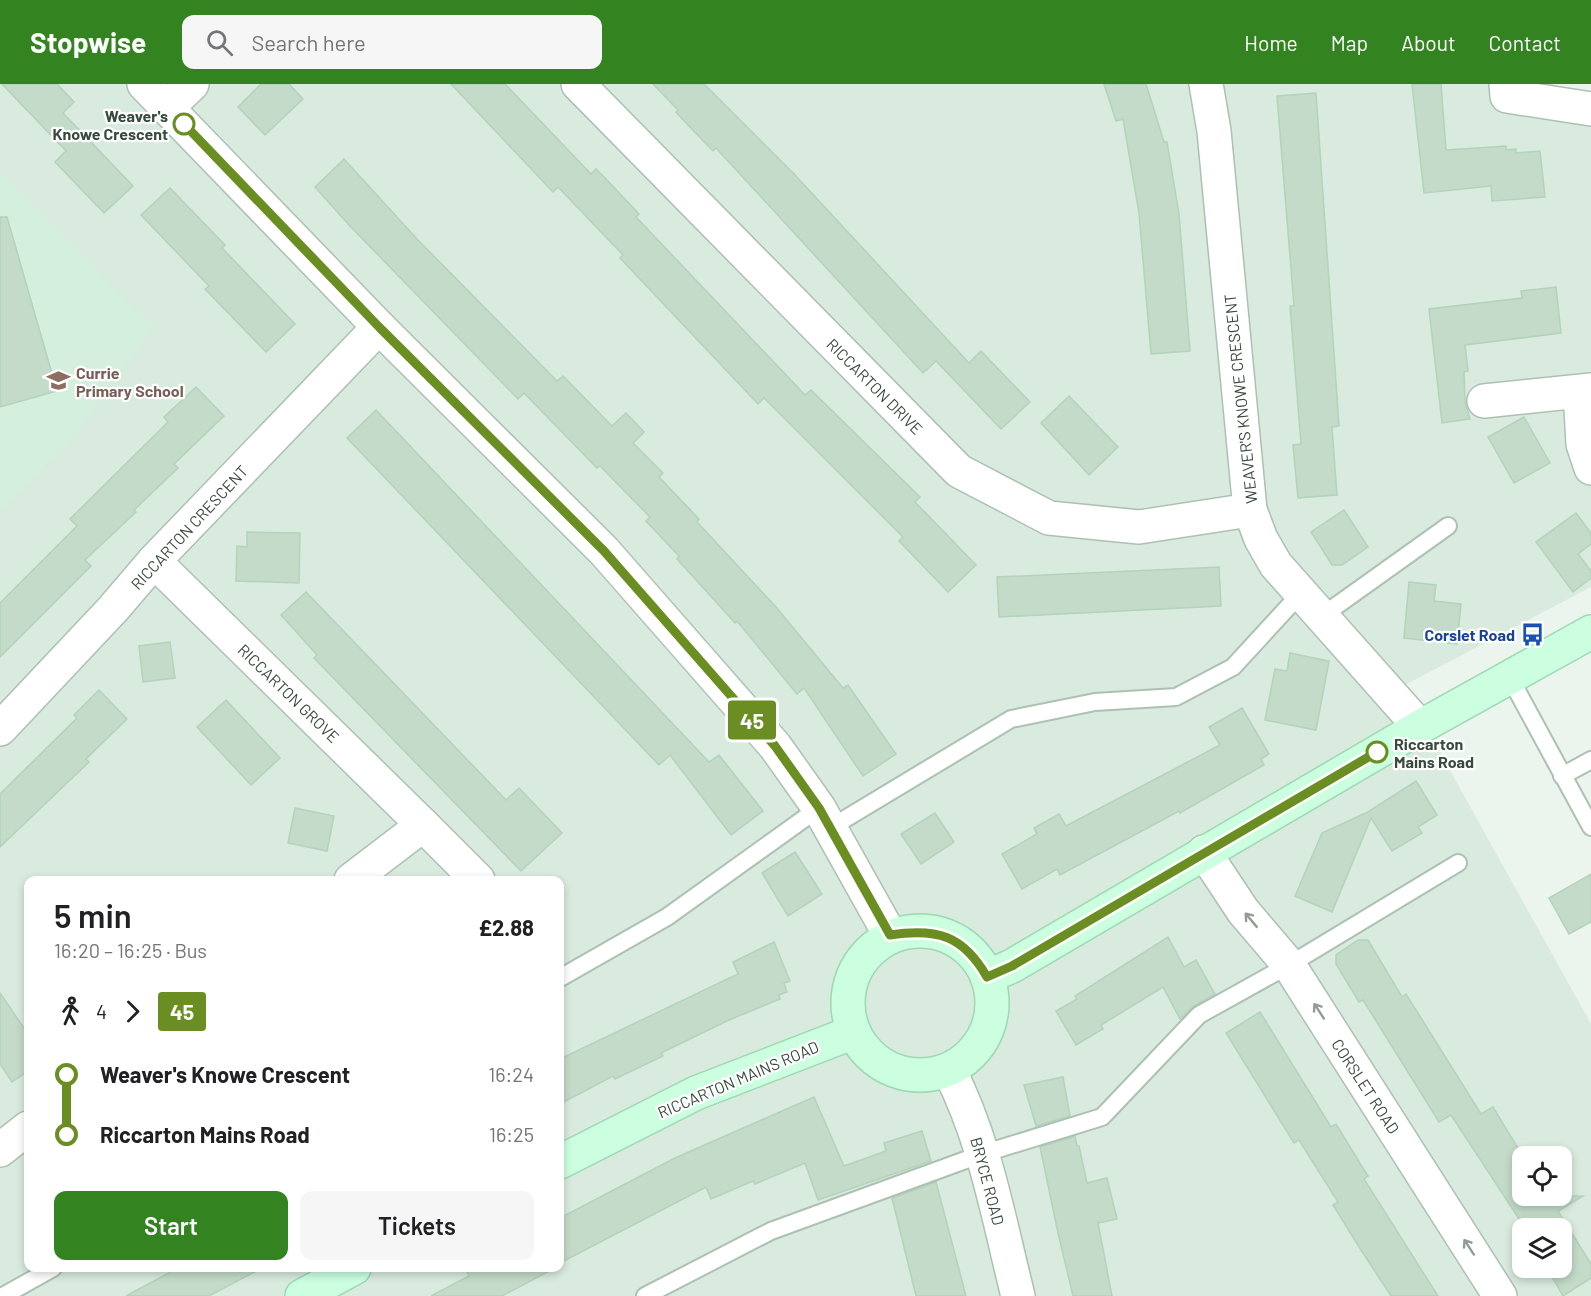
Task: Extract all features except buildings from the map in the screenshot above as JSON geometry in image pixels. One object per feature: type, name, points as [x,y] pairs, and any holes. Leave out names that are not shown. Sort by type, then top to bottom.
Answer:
[{"type":"street","points":[[144,84],[379,327],[604,551],[775,746],[825,818],[890,935]]},
{"type":"street","points":[[168,107],[192,84]]},
{"type":"street","name":"RICCARTON DRIVE","points":[[578,84],[959,471],[1049,518],[1139,527],[1250,510]]},
{"type":"street","name":"WEAVER'S KNOWE CRESCENT","points":[[1206,84],[1214,131],[1250,510],[1261,538],[1276,565],[1420,727]]},
{"type":"street","points":[[1506,84],[1508,96],[1591,109]]},
{"type":"street","name":"RICCARTON CRESCENT","points":[[0,729],[113,609],[154,561],[379,327]]},
{"type":"street","points":[[1484,401],[1585,391],[1584,444],[1591,468]]},
{"type":"street","name":"RICCARTON GROVE","points":[[154,561],[474,876]]},
{"type":"street","points":[[987,977],[1012,966],[1420,727],[1591,632]]},
{"type":"street","points":[[356,876],[423,825]]},
{"type":"street","name":"CORSLET ROAD","points":[[1204,852],[1243,911],[1289,965],[1500,1296]]},
{"type":"street","points":[[916,931],[939,934],[959,943],[976,958],[987,977],[992,999],[990,1021],[982,1041],[968,1058],[949,1070],[927,1076],[905,1074],[883,1066],[866,1052],[854,1032],[848,1010],[850,987],[859,965],[874,947],[890,935],[916,931]]},
{"type":"street","name":"RICCARTON MAINS ROAD","points":[[564,1160],[696,1093],[854,1032]]},
{"type":"street","name":"BRYCE ROAD","points":[[949,1070],[962,1095],[982,1154],[1018,1296]]},
{"type":"street","points":[[0,1150],[24,1131]]},
{"type":"street","points":[[302,1296],[347,1272]]},
{"type":"lane","points":[[564,976],[667,917],[825,818],[1011,720],[1095,702],[1176,697],[1233,667],[1311,605],[1448,526]]},
{"type":"lane","points":[[1510,678],[1591,827]]},
{"type":"lane","points":[[1562,776],[1591,760]]},
{"type":"lane","points":[[645,1296],[771,1231],[982,1154],[1102,1117],[1199,1015],[1289,965],[1458,863]]},
{"type":"lane","points":[[3,1296],[46,1272]]},
{"type":"shaded area","points":[[0,84],[1553,84],[1591,103],[1591,587],[1403,686],[1591,1024],[1591,1296],[0,1296]]},
{"type":"shaded area","name":"Currie Primary School","points":[[0,171],[155,327],[75,435],[0,513]]},
{"type":"bus line","name":"45","points":[[184,124],[379,327],[604,551],[775,746],[819,808],[890,935],[916,931],[939,934],[959,943],[976,958],[987,977],[1012,966],[1377,752]]},
{"type":"place","name":"Weaver's Knowe Crescent","points":[[184,124]]},
{"type":"place","name":"Currie Primary School","points":[[58,381]]},
{"type":"place","name":"Corslet Road","points":[[1533,634]]},
{"type":"place","name":"Riccarton Mains Road","points":[[1377,752]]}]
